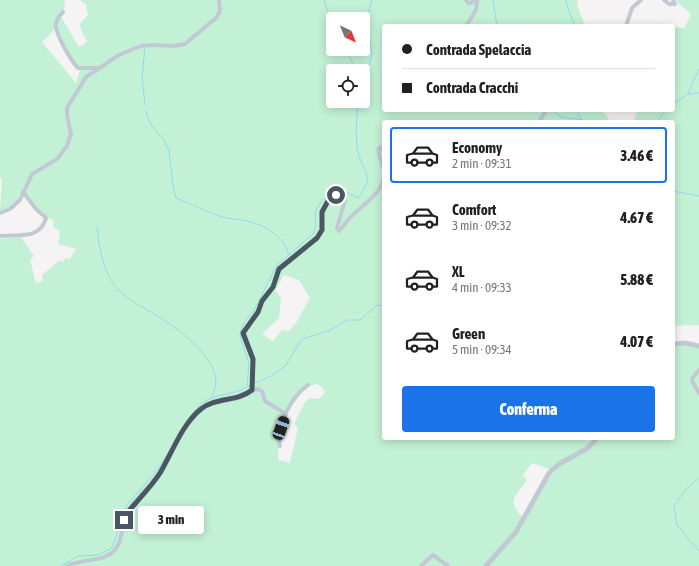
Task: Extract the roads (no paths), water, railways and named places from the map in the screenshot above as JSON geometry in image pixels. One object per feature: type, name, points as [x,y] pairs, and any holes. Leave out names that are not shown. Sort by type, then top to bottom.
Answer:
[{"type":"street","points":[[0,213],[16,204],[32,174],[57,159],[67,146],[71,134],[67,115],[70,102],[81,83],[96,68],[119,54],[141,46],[151,44],[174,46],[185,44],[216,18],[220,11],[219,0]]},
{"type":"street","points":[[466,0],[468,3],[475,0],[478,1],[478,5],[467,24]]},
{"type":"street","points":[[627,24],[632,8],[641,0]]},
{"type":"street","points":[[664,0],[669,4],[674,4],[673,0]]},
{"type":"street","points":[[63,12],[56,22],[55,28],[72,62],[78,68],[96,68]]},
{"type":"street","points":[[382,148],[381,147],[378,148],[382,164]]},
{"type":"street","points":[[66,566],[74,562],[100,558],[113,552],[119,543],[127,513],[159,474],[186,427],[200,410],[214,402],[240,397],[251,387],[253,359],[243,333],[245,328],[258,312],[262,301],[273,287],[279,269],[317,238],[322,230],[322,212],[329,199],[336,195],[343,196],[345,200],[337,228],[338,231],[348,219],[378,192],[382,185]]},
{"type":"street","points":[[0,236],[34,233],[44,227],[46,218],[36,209],[23,192]]},
{"type":"street","points":[[675,344],[686,343],[699,346]]},
{"type":"street","points":[[699,370],[692,379],[699,393]]},
{"type":"street","points":[[280,446],[279,442],[281,428],[292,400],[308,385]]},
{"type":"street","points":[[251,387],[260,390],[265,402],[286,414]]},
{"type":"street","points":[[486,566],[516,532],[549,473],[559,464],[588,448],[595,440]]},
{"type":"street","points":[[421,566],[433,554],[448,566]]},
{"type":"waterway","points":[[324,0],[328,12]]},
{"type":"waterway","points":[[369,64],[372,55],[367,19],[372,0]]},
{"type":"waterway","points":[[493,0],[497,24]]},
{"type":"waterway","points":[[566,0],[574,24]]},
{"type":"waterway","points":[[145,48],[142,77],[145,105]]},
{"type":"waterway","points":[[349,56],[353,64]]},
{"type":"waterway","points":[[675,103],[688,94],[699,69]]},
{"type":"waterway","points":[[688,94],[699,93]]},
{"type":"waterway","points":[[247,386],[249,364],[240,335],[242,326],[254,310],[277,265],[314,233],[316,211],[320,204],[329,195],[340,189],[358,198],[366,184],[367,174],[360,159],[357,147],[357,108]]},
{"type":"waterway","points":[[146,112],[151,125],[164,140],[169,151],[176,198],[219,216],[261,225],[279,238],[287,249],[289,256]]},
{"type":"waterway","points":[[554,112],[561,117],[582,120]]},
{"type":"waterway","points":[[578,112],[578,115],[582,120]]},
{"type":"waterway","points":[[658,120],[664,112]]},
{"type":"waterway","points":[[675,191],[699,196]]},
{"type":"waterway","points":[[97,227],[100,249],[106,270],[117,289],[122,294],[186,336],[203,354],[210,363],[216,382],[212,397]]},
{"type":"waterway","points":[[255,383],[271,376],[285,366],[302,339],[331,330],[347,320],[360,320],[377,305],[382,306]]},
{"type":"waterway","points":[[190,417],[196,408],[210,399],[250,386]]},
{"type":"waterway","points":[[61,566],[78,556],[98,555],[112,548],[127,505],[155,473],[170,451]]},
{"type":"waterway","points":[[699,478],[685,490],[674,506],[677,525],[699,551]]}]
